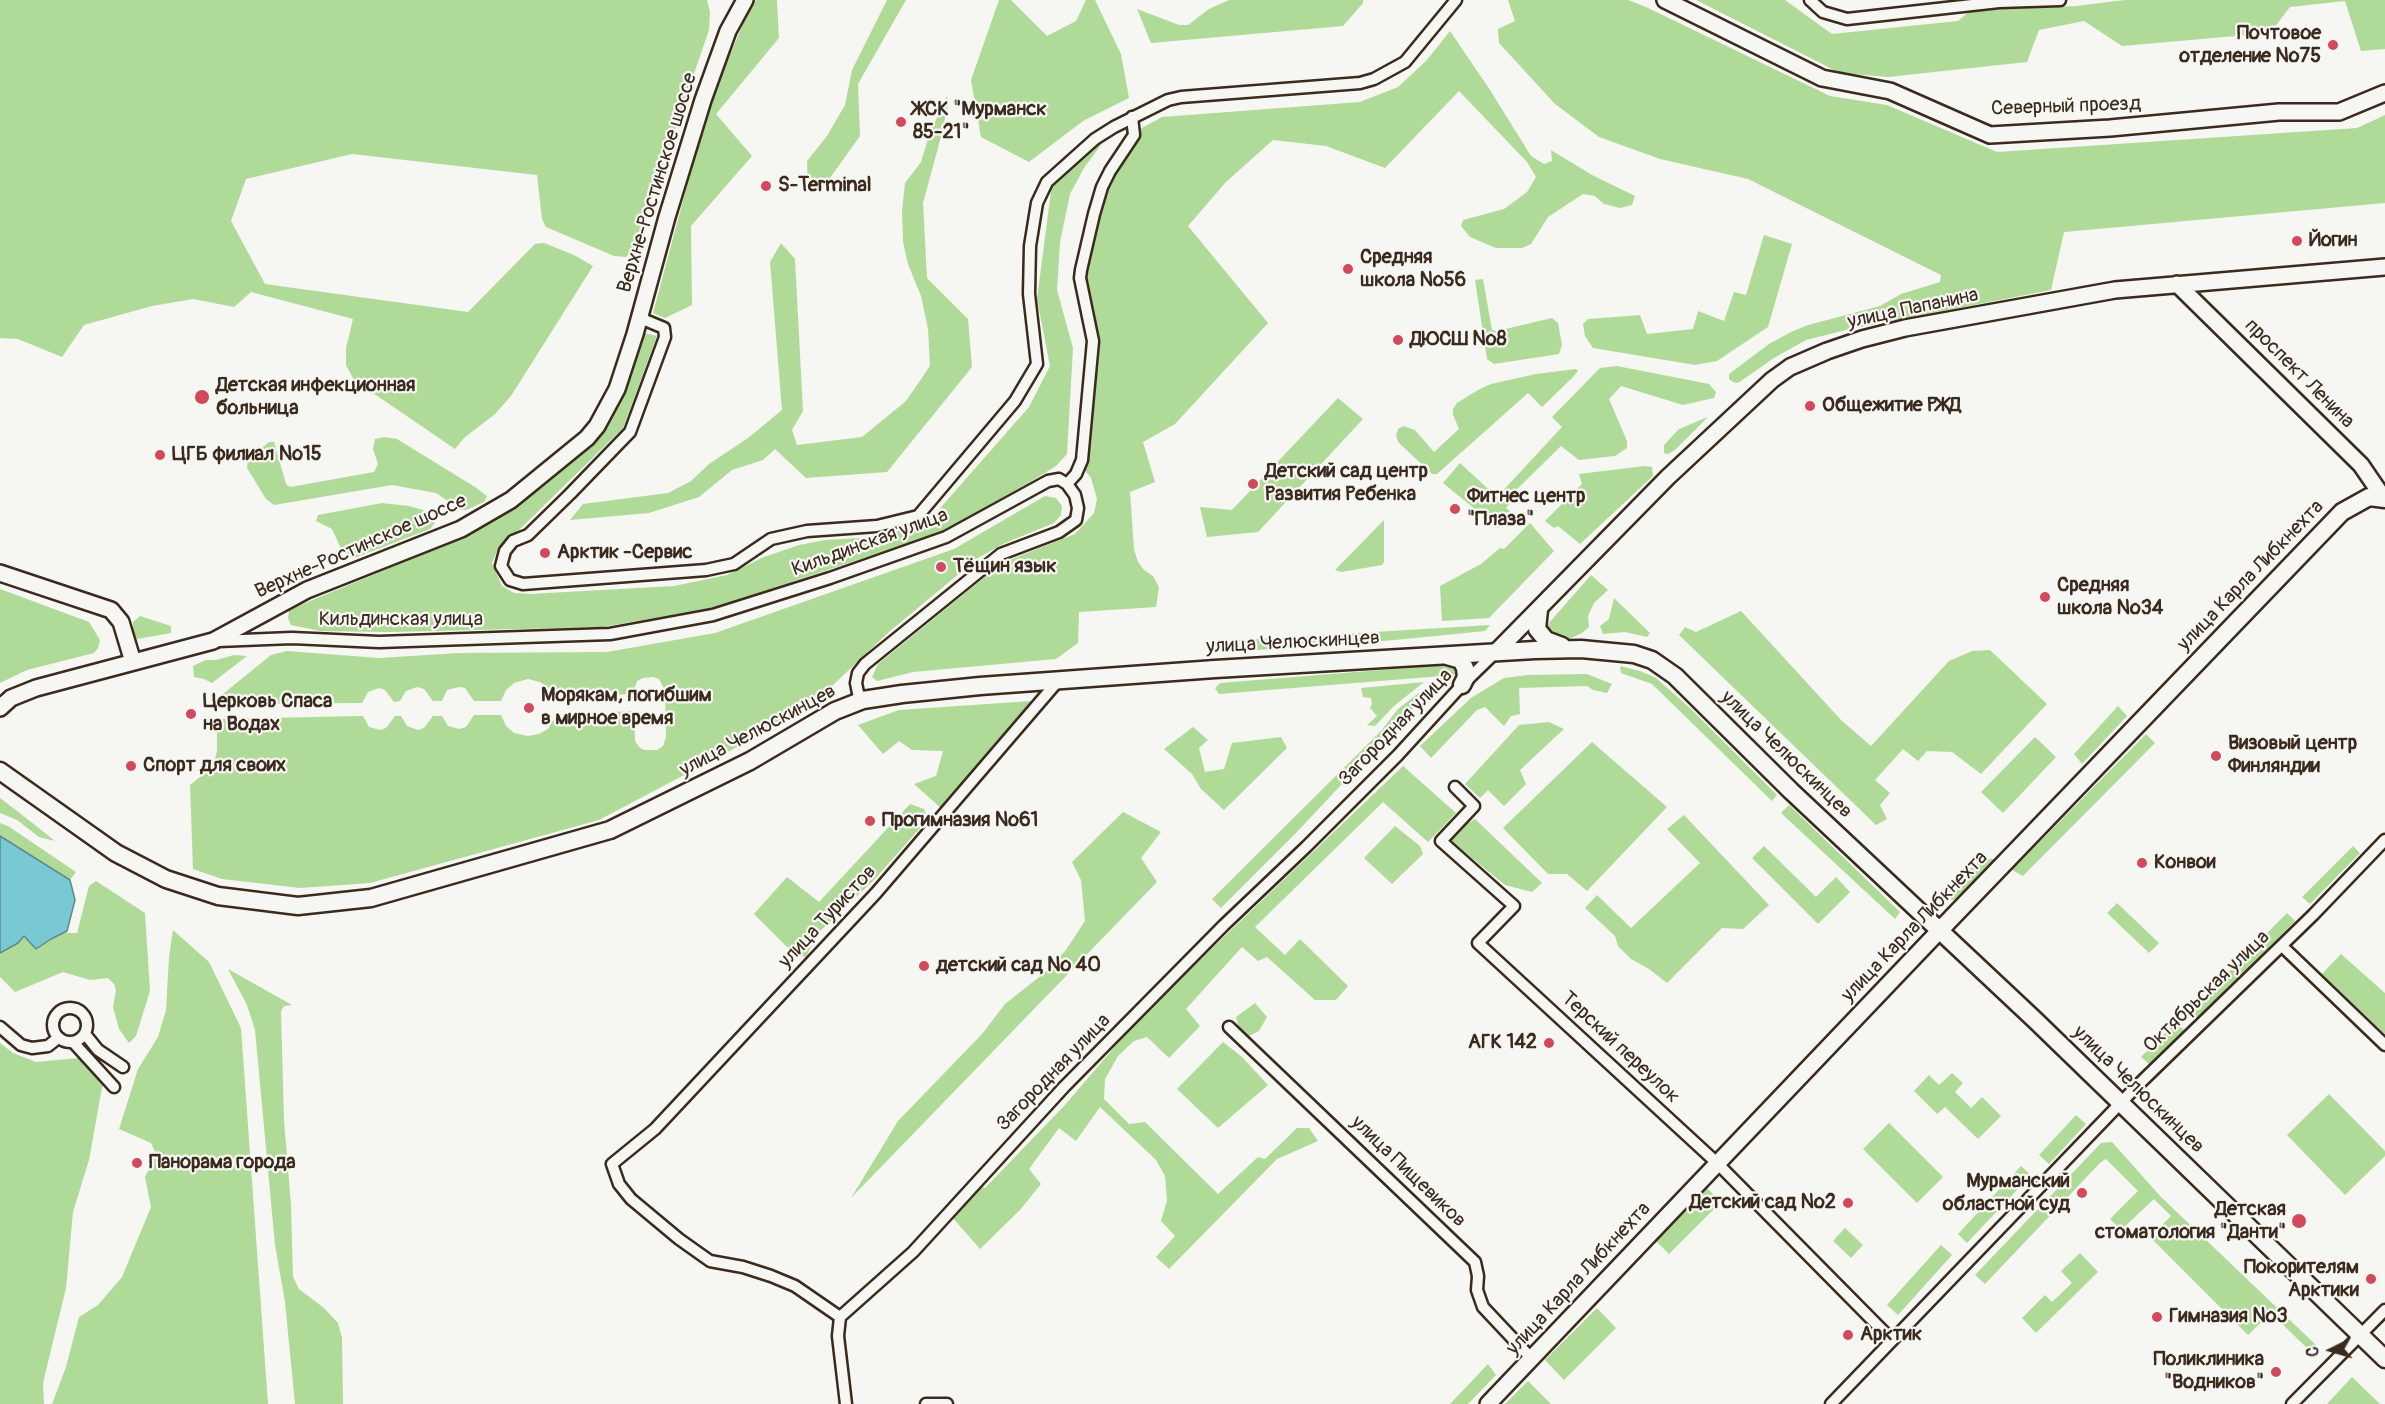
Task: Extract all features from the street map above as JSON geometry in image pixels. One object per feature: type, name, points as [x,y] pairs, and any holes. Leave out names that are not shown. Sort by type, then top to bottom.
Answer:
[{"type":"main road","name":"улица Карла Либкнехта","points":[[1940,930],[2342,512],[2369,497],[2384,498]]},
{"type":"main road","points":[[1539,610],[1537,629],[1546,640],[1581,649]]},
{"type":"main road","name":"улица Челюскинцев","points":[[0,771],[116,853],[166,879],[218,896],[298,906],[371,898],[610,830],[750,761],[835,711],[863,700],[902,694],[1215,669],[1496,652],[1581,649],[1634,654],[1652,660],[1675,676],[1791,791],[2121,1102],[2385,1359]]},
{"type":"main road","points":[[1443,656],[1461,660],[1466,676],[1462,685]]},
{"type":"street","name":"Верхне-Ростинское шоссе","points":[[0,708],[11,698],[36,687],[213,641],[286,599],[461,528],[511,500],[587,438],[597,426],[617,388],[640,318],[667,217],[703,100],[728,31],[745,0]]},
{"type":"street","points":[[640,318],[664,328],[665,337],[630,432],[528,535],[513,541],[505,551],[501,566],[510,580],[523,584],[706,570],[734,564],[771,539],[807,531],[877,526],[918,516],[1015,401],[1037,364],[1029,294],[1030,246],[1037,203],[1047,182],[1095,139],[1132,117],[1168,100],[1374,80],[1405,62],[1456,0]]},
{"type":"street","name":"Северный проезд","points":[[1665,0],[1822,78],[1890,91],[1990,135],[2131,127],[2279,112],[2339,112],[2385,93]]},
{"type":"street","points":[[1810,0],[1822,12],[1847,19],[1999,2],[2060,0]]},
{"type":"street","points":[[863,700],[858,693],[856,683],[858,673],[865,664],[1001,554],[1059,532],[1076,520],[1078,508],[1075,495],[1067,484],[1076,474],[1082,460],[1093,341],[1080,278],[1081,270],[1102,187],[1134,135],[1132,117]]},
{"type":"street","name":"улица Папанина","points":[[1496,652],[1668,477],[1772,380],[1790,367],[1862,339],[1905,328],[2103,292],[2385,267]]},
{"type":"street","name":"проспект Ленина","points":[[2178,284],[2361,465],[2384,498]]},
{"type":"street","name":"Кильдинская улица","points":[[213,641],[292,638],[379,642],[610,634],[713,615],[830,578],[946,537],[1048,481],[1059,479],[1067,484]]},
{"type":"street","points":[[0,573],[111,610],[121,622],[133,662]]},
{"type":"street","name":"Загородная улица","points":[[840,1317],[913,1252],[1064,1087],[1224,925],[1398,755],[1462,685],[1496,652]]},
{"type":"street","name":"улица Туристов","points":[[840,1317],[795,1286],[743,1267],[710,1261],[631,1199],[620,1185],[612,1164],[655,1129],[876,893],[1058,681]]},
{"type":"street","name":"Терский переулок","points":[[1455,787],[1473,806],[1441,841],[1514,906],[1478,943],[1717,1163],[1892,1340]]},
{"type":"street","name":"Октябрьская улица","points":[[1831,1404],[2121,1102],[2282,946],[2385,840]]},
{"type":"street","name":"улица Карла Либкнехта","points":[[1488,1404],[1940,930]]},
{"type":"street","points":[[2282,946],[2385,1045]]},
{"type":"street","points":[[69,1007],[82,1012],[87,1024],[85,1034],[73,1042],[64,1042],[58,1038],[52,1026],[53,1019],[62,1009],[69,1007]]},
{"type":"street","points":[[0,1027],[21,1045],[32,1048],[48,1046],[58,1038]]},
{"type":"street","name":"улица Пищевиков","points":[[1229,1028],[1475,1262],[1478,1276],[1477,1290],[1483,1307],[1532,1359]]},
{"type":"street","points":[[85,1034],[98,1050],[123,1067]]},
{"type":"street","points":[[73,1042],[114,1087]]},
{"type":"street","points":[[2292,1404],[2385,1310]]},
{"type":"street","points":[[840,1317],[838,1336],[846,1404]]},
{"type":"street","points":[[926,1404],[947,1404]]},
{"type":"green space","points":[[0,0],[707,0],[710,12],[709,30],[635,246],[626,257],[614,256],[546,227],[542,219],[537,175],[352,154],[246,179],[231,221],[265,284],[468,312],[535,244],[544,243],[574,255],[593,266],[511,396],[495,414],[464,438],[455,449],[354,380],[346,365],[346,348],[353,319],[251,292],[234,307],[193,299],[152,306],[84,325],[62,357],[18,339],[0,338]]},
{"type":"green space","points":[[756,0],[777,0],[779,38],[716,114],[752,156],[691,226],[692,305],[665,318],[653,313],[707,111],[747,14]]},
{"type":"green space","points":[[887,0],[906,0],[858,84],[860,136],[822,189],[808,188],[807,161],[827,136],[845,105],[852,70]]},
{"type":"green space","points":[[999,0],[1011,0],[1047,36],[1076,21],[1086,0],[1095,0],[1121,54],[1129,98],[1083,121],[1029,162],[981,137],[971,80]]},
{"type":"green space","points":[[1229,0],[1363,0],[1363,3],[1343,26],[1151,43],[1137,9],[1179,25],[1188,25],[1209,9]]},
{"type":"green space","points":[[1508,0],[1628,0],[1830,96],[1887,105],[1997,152],[2357,128],[2385,115],[2385,203],[2064,232],[2051,290],[1850,329],[1806,340],[1774,358],[1738,383],[1733,382],[1729,379],[1729,374],[1769,344],[1791,332],[1808,325],[1880,306],[1901,294],[1940,282],[1941,275],[1748,179],[1660,159],[1599,137],[1555,104],[1499,43],[1498,29],[1515,21]]},
{"type":"green space","points":[[1696,0],[1785,0],[1832,34],[1958,21],[1971,10],[2076,6],[2125,0],[2385,0],[2385,49],[2361,51],[2345,1],[2290,7],[2270,33],[2122,46],[2084,21],[2039,30],[2027,62],[1888,77],[1840,73]]},
{"type":"green space","points":[[1450,31],[1531,156],[1544,164],[1552,161],[1551,150],[1592,175],[1635,196],[1632,205],[1620,208],[1604,204],[1595,196],[1583,194],[1548,217],[1531,244],[1522,248],[1496,248],[1470,237],[1461,226],[1463,220],[1504,209],[1527,192],[1536,177],[1527,162],[1459,91],[1385,168],[1326,146],[1273,140],[1226,182],[1188,226],[1268,323],[1175,424],[1143,442],[1155,482],[1130,492],[1134,549],[1138,562],[1153,576],[1159,587],[1156,607],[1079,612],[1078,643],[1056,659],[913,672],[877,681],[872,677],[878,664],[991,572],[1012,559],[1075,534],[1094,513],[1097,499],[1091,478],[1078,462],[1093,350],[1078,287],[1093,197],[1123,147],[1142,128],[1162,117],[1360,102],[1398,87],[1426,61]]},
{"type":"green space","points":[[947,96],[948,105],[942,133],[923,203],[927,278],[968,319],[972,367],[887,472],[806,478],[775,449],[763,460],[732,470],[699,497],[649,513],[570,520],[583,504],[668,493],[691,481],[709,464],[748,438],[782,410],[770,262],[781,243],[795,259],[803,411],[792,430],[797,445],[862,437],[906,401],[930,366],[928,329],[921,296],[908,264],[903,242],[902,211],[905,183],[921,162],[929,135]]},
{"type":"green space","points":[[1106,138],[1084,168],[1070,194],[1060,242],[1057,290],[1073,348],[1067,454],[1056,466],[1035,479],[942,532],[713,608],[602,627],[390,632],[320,631],[291,625],[288,618],[289,611],[298,606],[462,538],[511,508],[593,444],[625,393],[645,333],[657,336],[623,428],[518,531],[508,536],[497,551],[492,563],[502,586],[514,593],[530,594],[674,586],[727,575],[764,557],[799,545],[825,540],[879,537],[928,522],[1029,407],[1050,366],[1037,299],[1053,176],[1094,140]]},
{"type":"green space","points":[[1764,235],[1792,244],[1768,327],[1717,361],[1695,365],[1593,348],[1585,336],[1583,324],[1588,319],[1640,315],[1647,334],[1693,329],[1698,311],[1724,321],[1734,292],[1746,295]]},
{"type":"green space","points":[[1483,279],[1492,330],[1497,331],[1552,318],[1558,323],[1562,345],[1559,354],[1494,364],[1487,359],[1475,280]]},
{"type":"green space","points":[[1617,366],[1709,384],[1716,392],[1714,398],[1683,405],[1621,386],[1609,399],[1627,441],[1627,448],[1615,456],[1579,460],[1561,446],[1509,497],[1512,501],[1506,508],[1513,514],[1498,528],[1443,483],[1460,463],[1497,497],[1562,427],[1552,417],[1600,368]]},
{"type":"green space","points":[[1576,369],[1578,371],[1572,378],[1542,407],[1528,393],[1437,474],[1432,474],[1398,442],[1396,435],[1398,429],[1403,426],[1415,430],[1434,452],[1459,429],[1453,415],[1453,409],[1457,403],[1478,390],[1491,384],[1536,374]]},
{"type":"green space","points":[[1338,398],[1363,419],[1258,532],[1207,537],[1200,507],[1232,510]]},
{"type":"green space","points":[[1708,417],[1675,450],[1668,454],[1664,453],[1664,445],[1679,429]]},
{"type":"green space","points":[[384,437],[397,439],[475,487],[487,496],[484,502],[461,510],[436,493],[392,485],[274,505],[266,499],[247,468],[248,459],[269,442],[274,442],[286,484],[290,487],[374,472],[378,464],[373,449],[375,439]]},
{"type":"green space","points":[[1652,467],[1653,476],[1580,544],[1558,526],[1554,528],[1545,521],[1582,484],[1579,474]]},
{"type":"green space","points":[[1045,496],[1056,498],[1062,506],[1061,515],[1054,523],[1005,543],[978,558],[890,631],[814,703],[790,719],[599,820],[370,883],[300,888],[222,879],[193,869],[190,785],[214,763],[217,751],[217,719],[363,716],[369,727],[380,730],[386,728],[395,716],[401,716],[407,726],[418,730],[424,728],[433,716],[442,716],[448,726],[459,729],[466,727],[474,715],[501,715],[506,726],[514,733],[528,736],[548,729],[556,715],[590,713],[600,718],[611,712],[634,711],[635,741],[639,747],[644,750],[657,750],[663,746],[666,737],[665,691],[659,679],[653,677],[637,681],[633,694],[611,695],[601,688],[589,696],[555,697],[549,688],[540,682],[528,679],[514,683],[506,690],[501,701],[474,701],[465,688],[459,687],[447,690],[442,701],[433,701],[424,689],[417,687],[406,691],[400,701],[394,702],[385,690],[379,688],[368,692],[362,703],[218,704],[218,698],[271,655],[287,651],[379,658],[459,653],[607,652],[715,633],[954,549]]},
{"type":"green space","points":[[382,503],[423,510],[431,516],[435,523],[430,529],[354,558],[343,553],[332,529],[316,521],[318,515]]},
{"type":"green space","points":[[1384,520],[1384,562],[1382,565],[1341,572],[1335,570]]},
{"type":"green space","points":[[1530,523],[1554,551],[1489,618],[1442,621],[1440,586],[1481,564],[1500,548],[1504,549]]},
{"type":"green space","points":[[1591,575],[1608,590],[1594,603],[1588,616],[1589,627],[1569,639],[1552,637],[1546,630],[1549,623]]},
{"type":"green space","points":[[0,589],[89,622],[100,640],[98,648],[94,653],[27,670],[0,683]]},
{"type":"green space","points":[[1614,598],[1650,633],[1647,637],[1625,632],[1603,634],[1600,626],[1609,619]]},
{"type":"green space","points":[[1741,611],[1842,721],[1871,746],[1949,661],[1972,651],[1990,650],[2047,704],[1981,774],[1952,752],[1927,751],[1918,761],[1903,749],[1875,780],[1890,793],[1880,805],[1887,819],[1876,825],[1679,635],[1685,627],[1696,632]]},
{"type":"green space","points":[[140,616],[171,626],[171,633],[137,639],[133,632],[133,622]]},
{"type":"green space","points":[[1490,625],[1485,631],[1395,640],[1230,652],[1222,647],[1225,641]]},
{"type":"green space","points":[[234,655],[247,656],[212,683],[194,677],[193,666],[206,660]]},
{"type":"green space","points":[[1454,664],[1458,669],[1454,675],[1219,694],[1215,688],[1220,683]]},
{"type":"green space","points":[[1620,666],[1656,678],[1690,708],[1777,795],[1772,801],[1652,684],[1621,673]]},
{"type":"green space","points":[[1587,674],[1612,684],[1607,693],[1587,686],[1519,688],[1520,714],[1511,716],[1504,726],[1485,707],[1477,710],[1431,758],[1420,746],[1471,698],[1504,678],[1528,675]]},
{"type":"green space","points":[[1424,682],[1394,706],[1375,726],[1367,725],[1377,716],[1370,708],[1371,698],[1363,697],[1361,688]]},
{"type":"green space","points":[[1425,688],[1415,706],[1295,834],[1221,908],[1212,899],[1381,731],[1398,709]]},
{"type":"green space","points":[[1032,701],[941,808],[914,784],[936,776],[943,751],[912,750],[899,741],[883,754],[858,725],[899,710]]},
{"type":"green space","points":[[2118,706],[2127,716],[2082,764],[2074,754]]},
{"type":"green space","points":[[1549,722],[1564,729],[1520,770],[1526,784],[1504,806],[1488,790],[1480,798],[1465,784],[1519,725]]},
{"type":"green space","points":[[1193,727],[1208,740],[1199,748],[1205,772],[1224,769],[1232,743],[1281,737],[1287,748],[1224,810],[1201,789],[1192,774],[1164,749]]},
{"type":"green space","points":[[2146,734],[2155,743],[2023,876],[2012,870]]},
{"type":"green space","points":[[2035,737],[2056,757],[2003,813],[1981,792]]},
{"type":"green space","points":[[1592,742],[1667,807],[1587,891],[1567,874],[1548,874],[1503,828]]},
{"type":"green space","points":[[1403,766],[1456,813],[1428,842],[1383,802],[1255,927],[1285,955],[1300,939],[1348,986],[1336,1000],[1315,1000],[1267,957],[1258,961],[1242,947],[1186,1009],[1200,1026],[1169,1058],[1147,1037],[1134,1041],[1118,1056],[1105,1079],[1104,1099],[1129,1124],[1145,1122],[1218,1194],[1258,1157],[1265,1159],[1297,1128],[1309,1128],[1318,1141],[1277,1159],[1169,1269],[1156,1257],[1175,1236],[1161,1221],[1167,1201],[1165,1176],[1156,1160],[1100,1107],[1076,1141],[1059,1128],[1029,1169],[1041,1184],[1020,1210],[980,1249],[952,1217],[980,1185],[985,1188],[1065,1105],[1142,1015]]},
{"type":"green space","points":[[0,798],[55,841],[39,837],[17,820],[0,813]]},
{"type":"green space","points":[[910,804],[924,809],[928,819],[874,880],[817,934],[806,957],[792,952],[754,914],[787,877],[819,902]]},
{"type":"green space","points":[[1789,805],[1900,912],[1895,919],[1781,813]]},
{"type":"green space","points":[[1123,812],[1161,832],[1141,858],[1157,882],[851,1198],[898,1121],[982,1034],[1005,1004],[1043,974],[1066,950],[1085,921],[1081,880],[1072,862]]},
{"type":"green space","points":[[1684,815],[1769,905],[1743,929],[1722,928],[1667,983],[1631,959],[1618,946],[1615,936],[1585,908],[1597,895],[1631,928],[1700,863],[1667,829]]},
{"type":"green space","points":[[1475,819],[1542,883],[1532,892],[1505,885],[1450,840],[1462,827]]},
{"type":"green space","points":[[0,823],[8,826],[76,872],[70,880],[0,836]]},
{"type":"green space","points":[[1395,826],[1420,846],[1423,854],[1392,884],[1364,858]]},
{"type":"green space","points":[[1764,846],[1816,897],[1836,877],[1850,892],[1818,924],[1752,858]]},
{"type":"green space","points":[[2353,846],[2360,853],[2310,904],[2302,897]]},
{"type":"green space","points":[[1983,859],[1996,859],[1962,897],[1952,900],[1946,893]]},
{"type":"green space","points":[[96,881],[145,913],[150,991],[136,1036],[129,1043],[119,1029],[113,1007],[116,990],[108,978],[90,980],[63,972],[15,992],[0,977],[0,953],[18,943],[24,936],[36,949],[51,938],[63,933],[77,933],[89,886]]},
{"type":"green space","points":[[2117,903],[2159,943],[2149,953],[2107,913]]},
{"type":"green space","points":[[2287,913],[2295,921],[2196,1021],[2188,1013]]},
{"type":"green space","points":[[173,930],[209,962],[241,1028],[268,1404],[52,1404],[66,1367],[79,1317],[98,1305],[122,1277],[151,1207],[145,1177],[153,1162],[155,1152],[151,1143],[119,1129],[138,1069],[158,1037],[166,1010]]},
{"type":"green space","points":[[2341,954],[2385,993],[2385,1034],[2322,974]]},
{"type":"green space","points":[[228,969],[292,1005],[284,1006],[281,1011],[284,1120],[291,1205],[293,1277],[299,1289],[324,1308],[338,1323],[342,1338],[343,1404],[295,1404],[285,1302],[275,1245],[255,1030],[247,1005]]},
{"type":"green space","points":[[1255,1003],[1267,1017],[1259,1031],[1249,1036],[1239,1029],[1236,1017]]},
{"type":"green space","points":[[2176,1022],[2185,1031],[2150,1065],[2141,1057]]},
{"type":"green space","points":[[1223,1042],[1242,1057],[1268,1085],[1218,1128],[1177,1089]]},
{"type":"green space","points":[[0,1043],[13,1053],[36,1062],[79,1058],[103,1082],[89,1160],[73,1212],[66,1288],[43,1383],[44,1404],[0,1404]]},
{"type":"green space","points":[[1952,1073],[1963,1083],[1955,1092],[1971,1108],[1982,1097],[2001,1116],[1978,1139],[1945,1107],[1937,1114],[1914,1091],[1929,1075],[1939,1085]]},
{"type":"green space","points":[[2329,1094],[2385,1151],[2385,1156],[2345,1195],[2287,1135]]},
{"type":"green space","points":[[2076,1115],[2086,1124],[2049,1164],[2039,1155]]},
{"type":"green space","points":[[1889,1123],[1943,1177],[1917,1203],[1863,1149]]},
{"type":"green space","points":[[2112,1142],[2161,1197],[2316,1345],[2310,1351],[2271,1313],[2248,1335],[2150,1237],[2171,1216],[2154,1199],[2121,1230],[2110,1219],[2138,1191],[2106,1159],[1985,1284],[1975,1275],[2101,1143]]},
{"type":"green space","points":[[2021,1166],[2031,1175],[1967,1243],[1958,1234]]},
{"type":"green space","points":[[1707,1188],[1721,1202],[1669,1254],[1655,1240]]},
{"type":"green space","points":[[1845,1228],[1863,1245],[1851,1258],[1833,1241]]},
{"type":"green space","points":[[1941,1245],[1952,1255],[1898,1315],[1887,1305]]},
{"type":"green space","points":[[2080,1253],[2098,1272],[2036,1333],[2022,1318],[2045,1295],[2052,1302],[2072,1283],[2061,1271]]},
{"type":"green space","points":[[1597,1308],[1616,1328],[1564,1380],[1545,1360]]},
{"type":"green space","points":[[1488,1364],[1496,1375],[1468,1404],[1450,1404]]},
{"type":"green space","points":[[2352,1377],[2380,1404],[2327,1404]]},
{"type":"green space","points":[[1528,1381],[1551,1404],[1505,1404]]},
{"type":"water","points":[[0,836],[70,880],[75,900],[67,931],[36,949],[24,936],[18,943],[0,953]]},
{"type":"place","name":"Почтовое отделение №75","points":[[2333,45]]},
{"type":"place","name":"ЖСК \"Мурманск 85-21\"","points":[[901,122]]},
{"type":"place","name":"S-Terminal","points":[[766,186]]},
{"type":"place","name":"Йогин","points":[[2297,241]]},
{"type":"place","name":"Средняя школа №56","points":[[1348,269]]},
{"type":"place","name":"ДЮСШ №8","points":[[1398,340]]},
{"type":"place","name":"Детская инфекционная больница","points":[[202,397]]},
{"type":"place","name":"Общежитие РЖД","points":[[1810,406]]},
{"type":"place","name":"ЦГБ филиал №15","points":[[160,455]]},
{"type":"place","name":"Детский сад центр Развития Ребенка","points":[[1253,484]]},
{"type":"place","name":"Фитнес центр \"Плаза\"","points":[[1455,509]]},
{"type":"place","name":"Арктик -Сервис","points":[[545,553]]},
{"type":"place","name":"Тёщин язык","points":[[941,567]]},
{"type":"place","name":"Средняя школа №34","points":[[2045,597]]},
{"type":"place","name":"Морякам, погибшим в мирное время","points":[[529,708]]},
{"type":"place","name":"Церковь Спаса на Водах","points":[[191,714]]},
{"type":"place","name":"Визовый центр Финляндии","points":[[2216,756]]},
{"type":"place","name":"Спорт для своих","points":[[131,766]]},
{"type":"place","name":"Прогимназия №61","points":[[870,821]]},
{"type":"place","name":"Конвои","points":[[2142,863]]},
{"type":"place","name":"детский сад № 40","points":[[924,966]]},
{"type":"place","name":"АГК 142","points":[[1549,1043]]},
{"type":"place","name":"Панорама города","points":[[137,1163]]},
{"type":"place","name":"Мурманский областной суд","points":[[2082,1193]]},
{"type":"place","name":"Детский сад №2","points":[[1848,1203]]},
{"type":"place","name":"Детская стоматология \"Данти\"","points":[[2299,1221]]},
{"type":"place","name":"Покорителям Арктики","points":[[2371,1279]]},
{"type":"place","name":"Гимназия №3","points":[[2157,1317]]},
{"type":"place","name":"Арктик","points":[[1848,1335]]},
{"type":"place","name":"Поликлиника \"Водников\"","points":[[2276,1372]]}]
